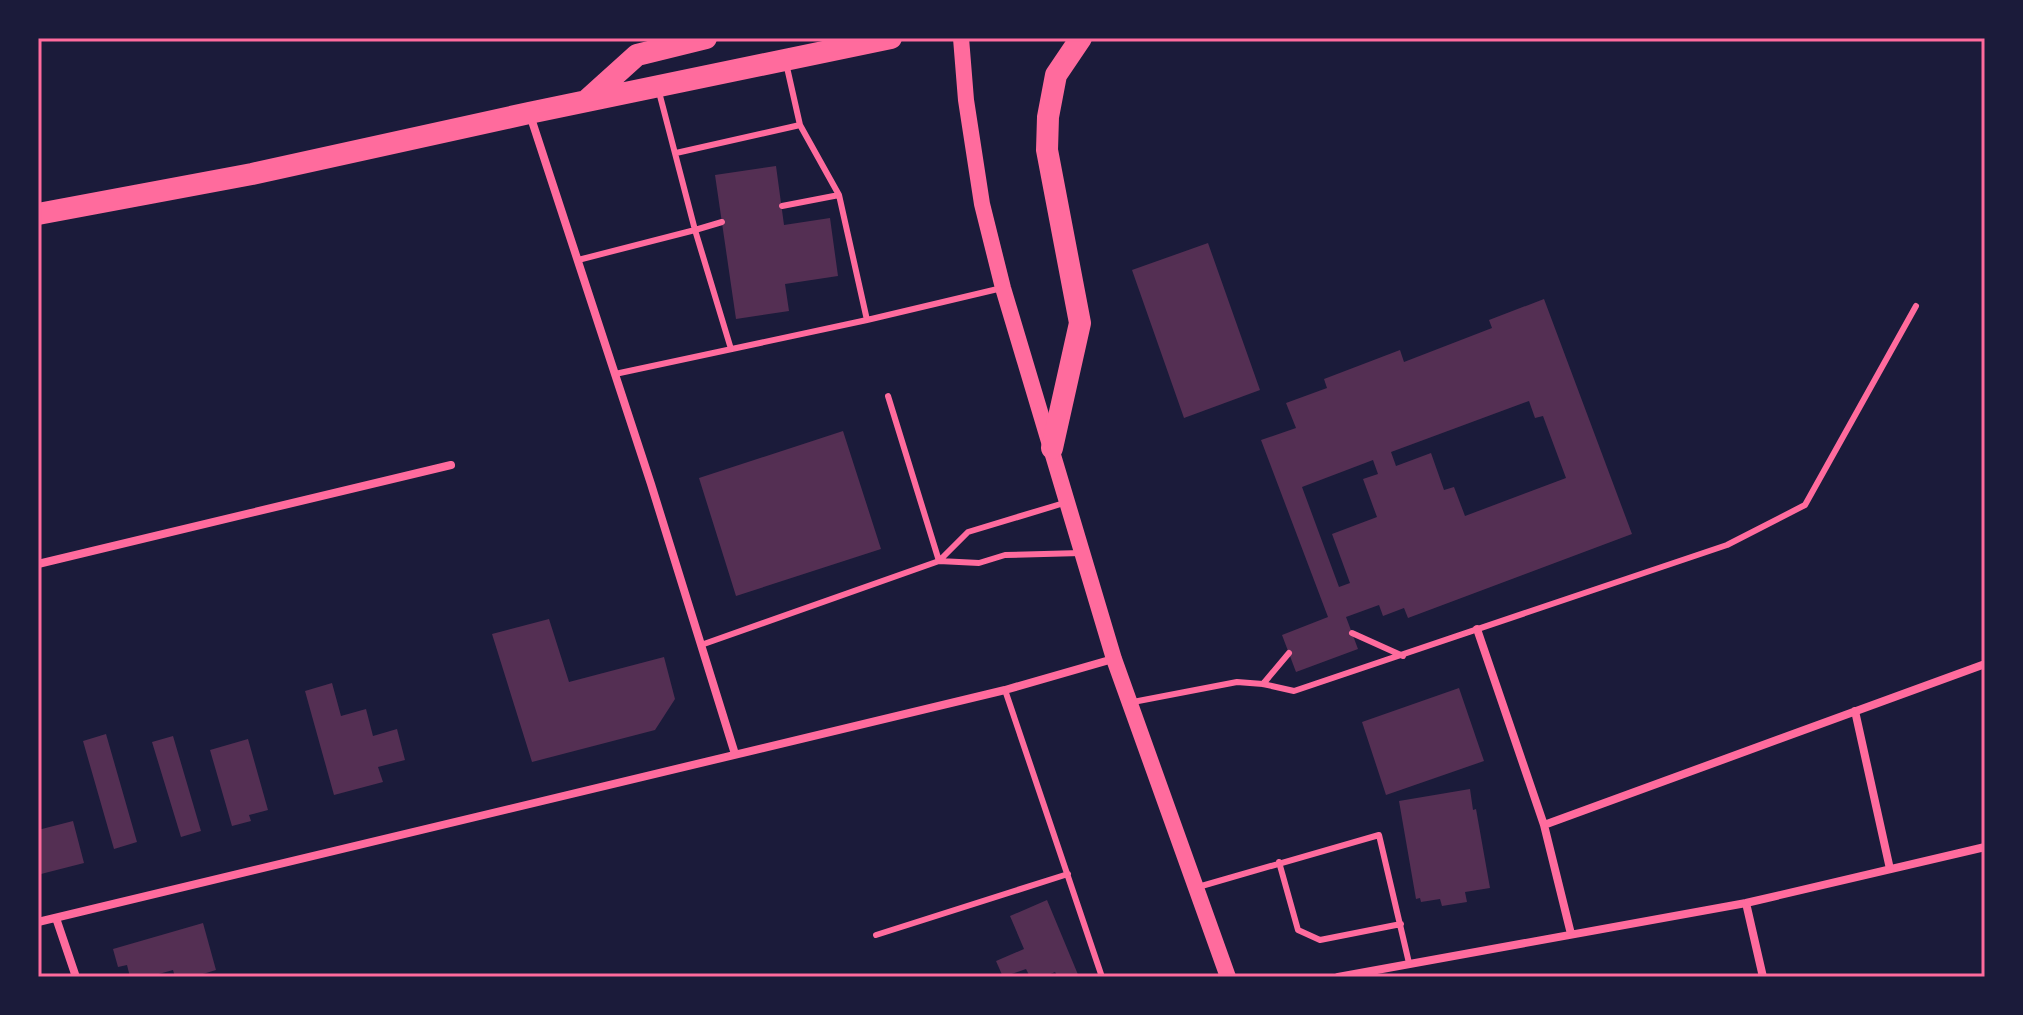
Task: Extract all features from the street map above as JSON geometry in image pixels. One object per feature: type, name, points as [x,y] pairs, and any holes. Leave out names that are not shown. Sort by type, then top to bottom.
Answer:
[{"type":"highway","points":[[586,101],[637,55],[706,38]]},
{"type":"highway","points":[[38,214],[252,174],[891,38]]},
{"type":"highway","points":[[1052,448],[1080,323],[1047,150],[1048,117],[1056,75],[1081,38]]},
{"type":"main road","points":[[961,38],[966,100],[982,204],[1003,288],[1128,703],[1228,977]]},
{"type":"street","points":[[529,113],[735,754]]},
{"type":"street","points":[[38,564],[451,465]]},
{"type":"street","points":[[1477,629],[1544,825],[1571,934]]},
{"type":"street","points":[[38,922],[1005,690],[1114,659]]},
{"type":"street","points":[[1544,825],[1985,664]]},
{"type":"street","points":[[1855,711],[1890,869]]},
{"type":"street","points":[[1338,977],[1746,903],[1985,847]]},
{"type":"street","points":[[1746,903],[1763,977]]},
{"type":"street","points":[[56,918],[76,977]]},
{"type":"lane","points":[[786,61],[800,125],[839,195],[867,320]]},
{"type":"lane","points":[[657,87],[731,349]]},
{"type":"lane","points":[[676,153],[800,125]]},
{"type":"lane","points":[[782,206],[839,195]]},
{"type":"lane","points":[[578,260],[722,222]]},
{"type":"lane","points":[[615,374],[1003,288]]},
{"type":"lane","points":[[1128,703],[1237,682],[1294,691],[1727,545],[1805,505],[1916,306]]},
{"type":"lane","points":[[888,396],[939,561]]},
{"type":"lane","points":[[939,561],[968,532],[1067,502]]},
{"type":"lane","points":[[701,645],[939,561],[979,563],[1005,555],[1081,553]]},
{"type":"lane","points":[[1352,633],[1403,656]]},
{"type":"lane","points":[[1263,684],[1289,653]]},
{"type":"lane","points":[[1005,690],[1102,977]]},
{"type":"lane","points":[[1197,887],[1379,835],[1409,963]]},
{"type":"lane","points":[[1279,862],[1298,930],[1320,940],[1401,924]]},
{"type":"lane","points":[[876,935],[1068,874]]},
{"type":"building","points":[[776,166],[784,225],[830,218],[838,276],[785,284],[789,311],[736,319],[715,175]]},
{"type":"building","points":[[1208,243],[1260,390],[1184,418],[1132,270]]},
{"type":"building","points":[[1544,299],[1632,534],[1408,618],[1404,608],[1383,616],[1379,605],[1346,617],[1358,649],[1296,672],[1282,635],[1328,617],[1261,440],[1296,428],[1286,403],[1327,388],[1324,379],[1400,350],[1404,362],[1492,328],[1489,320]],"holes":[[[1529,401],[1535,418],[1543,416],[1566,478],[1465,516],[1454,487],[1444,490],[1431,453],[1396,466],[1391,452]],[[1373,460],[1378,474],[1363,479],[1377,517],[1332,534],[1350,583],[1339,587],[1302,487]]]},
{"type":"building","points":[[843,431],[881,549],[736,596],[699,478]]},
{"type":"building","points":[[549,619],[569,682],[664,657],[675,699],[655,730],[532,762],[492,634]]},
{"type":"building","points":[[332,683],[341,716],[366,709],[373,736],[397,729],[405,760],[378,767],[383,782],[334,795],[305,691]]},
{"type":"building","points":[[1459,688],[1484,761],[1386,795],[1362,722]]},
{"type":"building","points":[[106,734],[137,842],[114,849],[83,741]]},
{"type":"building","points":[[173,736],[201,831],[181,837],[152,742]]},
{"type":"building","points":[[248,739],[268,810],[249,815],[251,821],[232,826],[210,750]]},
{"type":"building","points":[[1470,789],[1490,888],[1465,892],[1467,902],[1442,906],[1440,899],[1421,902],[1420,898],[1416,899],[1399,801]]},
{"type":"building","points":[[73,821],[84,863],[41,874],[38,830]]},
{"type":"building","points":[[1047,900],[1079,977],[1058,977],[1055,972],[1043,977],[1030,977],[1026,969],[1003,977],[996,961],[1024,949],[1010,916]]},
{"type":"building","points":[[203,923],[216,970],[193,977],[175,977],[173,970],[148,977],[130,977],[127,965],[118,967],[113,949]]}]
